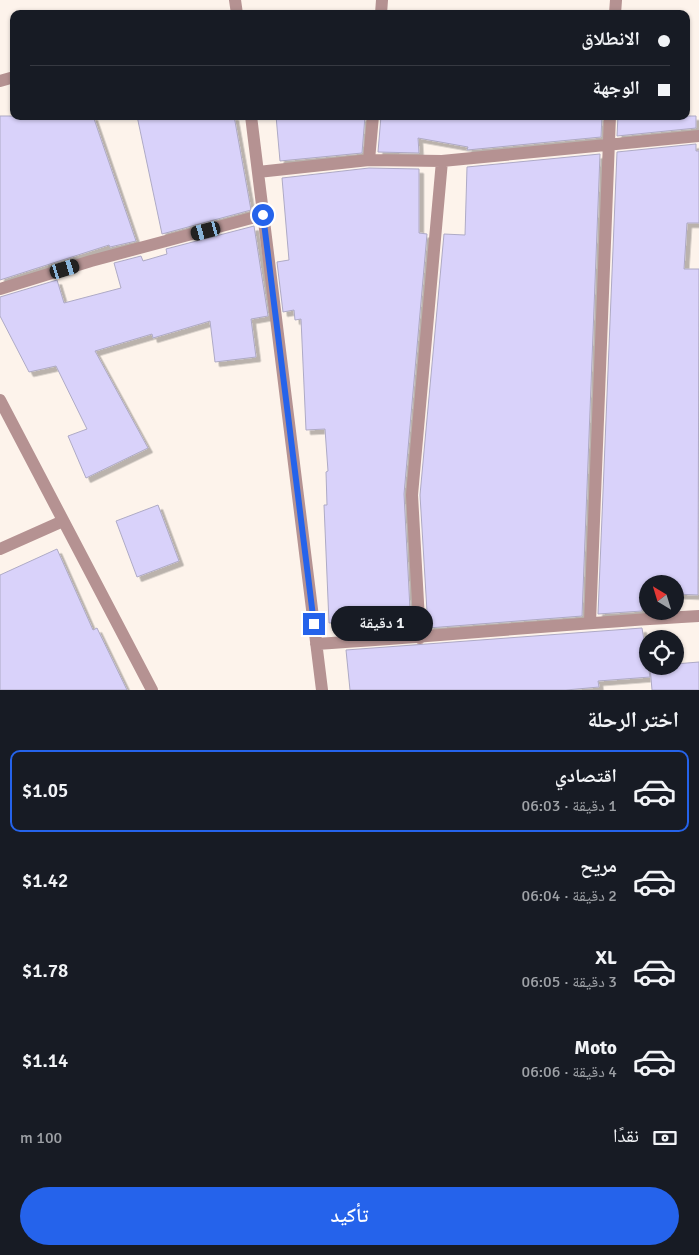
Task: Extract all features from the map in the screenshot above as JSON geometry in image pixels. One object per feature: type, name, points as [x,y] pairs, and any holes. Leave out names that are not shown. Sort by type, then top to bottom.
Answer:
[{"type":"street","points":[[252,120],[322,690]]},
{"type":"street","points":[[369,160],[373,120]]},
{"type":"street","points":[[590,622],[610,120]]},
{"type":"street","points":[[258,172],[369,160],[442,161],[699,136]]},
{"type":"street","points":[[420,638],[412,495],[442,161]]},
{"type":"street","points":[[0,289],[263,215]]},
{"type":"street","points":[[0,400],[152,690]]},
{"type":"street","points":[[0,549],[63,521]]},
{"type":"street","points":[[316,644],[420,638],[590,622],[699,616]]},
{"type":"building","points":[[0,116],[10,116],[10,120],[94,120],[136,241],[110,247],[109,245],[0,280]]},
{"type":"building","points":[[690,116],[696,116],[696,128],[617,136],[618,120],[690,120]]},
{"type":"building","points":[[138,120],[235,120],[251,210],[162,234]]},
{"type":"building","points":[[276,120],[365,120],[362,153],[280,161]]},
{"type":"building","points":[[381,120],[602,120],[601,137],[467,150],[468,147],[418,138],[419,153],[378,152]]},
{"type":"building","points":[[696,144],[696,151],[699,151],[699,223],[687,223],[684,269],[699,269],[698,595],[684,594],[684,575],[639,575],[639,611],[598,614],[617,152]]},
{"type":"building","points":[[600,154],[582,616],[428,628],[420,495],[444,234],[465,235],[467,167]]},
{"type":"building","points":[[369,168],[419,169],[419,233],[427,234],[404,494],[411,629],[345,634],[343,622],[329,623],[324,505],[327,505],[326,472],[328,471],[325,429],[306,430],[301,319],[295,320],[294,310],[283,312],[277,262],[289,260],[282,178]]},
{"type":"building","points":[[254,226],[268,316],[251,319],[256,357],[215,362],[210,321],[153,338],[152,334],[95,351],[148,448],[86,478],[68,436],[87,429],[56,366],[29,372],[0,316],[0,297],[57,280],[64,303],[121,288],[114,263],[141,256],[143,261],[167,254],[166,249]]},
{"type":"building","points":[[158,505],[179,561],[137,577],[116,521]]},
{"type":"building","points":[[57,549],[93,630],[97,628],[127,690],[0,690],[0,575]]},
{"type":"building","points":[[642,628],[642,630],[639,630],[639,675],[650,675],[650,677],[598,681],[599,687],[566,690],[350,690],[346,650]]},
{"type":"building","points":[[699,662],[699,690],[652,690],[651,675],[684,675],[684,663]]},
{"type":"route","points":[[263,215],[314,624]]}]
